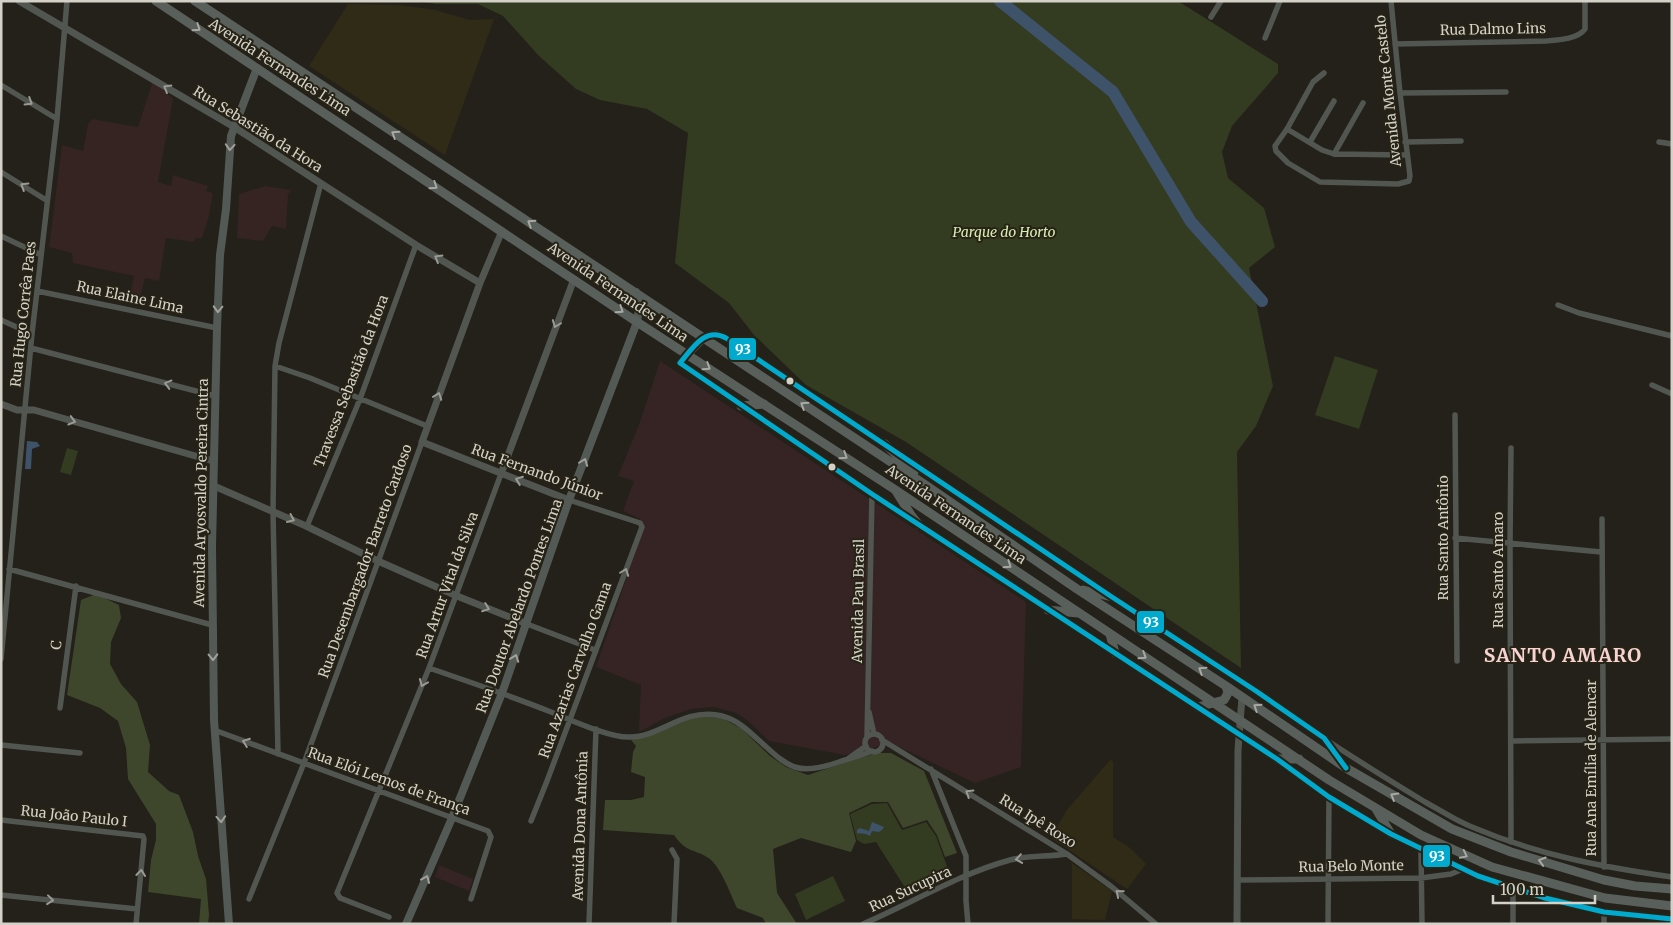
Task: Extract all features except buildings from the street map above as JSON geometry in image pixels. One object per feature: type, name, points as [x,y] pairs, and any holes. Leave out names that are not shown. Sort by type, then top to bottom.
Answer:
[{"type":"highway","name":"Avenida Fernandes Lima","points":[[156,1],[637,322],[894,489],[1329,780],[1374,807],[1421,835],[1492,867],[1597,897],[1672,906]]},
{"type":"highway","name":"Avenida Fernandes Lima","points":[[195,1],[636,292],[1346,768],[1452,829],[1511,852],[1604,880],[1635,886],[1672,889]]},
{"type":"highway","points":[[687,354],[703,338]]},
{"type":"highway","points":[[741,406],[764,404]]},
{"type":"highway","points":[[885,444],[924,484]]},
{"type":"highway","points":[[894,489],[919,525]]},
{"type":"highway","points":[[1077,589],[1112,596]]},
{"type":"highway","points":[[1048,610],[1079,613]]},
{"type":"highway","points":[[1110,634],[1115,654]]},
{"type":"highway","points":[[1198,707],[1222,702],[1227,696],[1228,690],[1226,686]]},
{"type":"highway","points":[[1277,759],[1298,759]]},
{"type":"highway","points":[[1374,807],[1391,834]]},
{"type":"main road","name":"Avenida Aryosvaldo Pereira Cintra","points":[[229,924],[214,730],[212,625],[213,461],[217,328],[220,255],[226,209],[231,136],[257,68]]},
{"type":"main road","name":"Rua Doutor Abelardo Pontes Lima","points":[[406,924],[452,818],[502,693],[569,500],[637,322],[639,308],[636,292]]},
{"type":"street","name":"Rua Sebastião da Hora","points":[[20,1],[64,29],[234,127],[416,245],[480,284]]},
{"type":"street","name":"Rua Hugo Corrêa Paes","points":[[1,659],[32,334],[42,255],[46,200],[57,119],[67,1]]},
{"type":"street","points":[[1211,17],[1221,1]]},
{"type":"street","points":[[1265,38],[1280,1]]},
{"type":"street","name":"Avenida Monte Castelo","points":[[1287,129],[1276,144],[1275,149],[1288,163],[1320,182],[1398,184],[1406,182],[1410,178],[1406,155],[1391,1]]},
{"type":"street","name":"Rua Dalmo Lins","points":[[1396,44],[1546,41],[1578,35],[1583,33],[1586,26],[1585,1]]},
{"type":"street","points":[[1324,74],[1312,82],[1287,129],[1322,150],[1334,154],[1406,155]]},
{"type":"street","points":[[1,85],[57,119]]},
{"type":"street","points":[[1400,93],[1506,92]]},
{"type":"street","points":[[1310,142],[1334,101]]},
{"type":"street","points":[[1334,154],[1363,103]]},
{"type":"street","points":[[1405,142],[1462,141]]},
{"type":"street","points":[[1659,142],[1672,144]]},
{"type":"street","points":[[1,172],[46,200]]},
{"type":"street","points":[[278,754],[273,511],[275,366],[278,343],[322,184]]},
{"type":"street","name":"Rua Desembargador Barreto Cardoso","points":[[249,899],[304,763],[427,426],[480,284],[502,231]]},
{"type":"street","points":[[1,236],[42,255]]},
{"type":"street","name":"Travessa Sebastião da Hora","points":[[307,526],[360,399],[416,245]]},
{"type":"street","name":"Rua Artur Vital da Silva","points":[[389,917],[338,897],[337,893],[380,792],[457,596],[574,279]]},
{"type":"street","name":"Rua Elaine Lima","points":[[37,291],[217,328]]},
{"type":"street","points":[[1558,305],[1579,314],[1672,336]]},
{"type":"street","points":[[1,320],[32,334]]},
{"type":"street","name":"Avenida Fernandes Lima","points":[[703,338],[712,333],[726,338],[1256,690],[1324,738],[1346,768]]},
{"type":"street","points":[[31,348],[215,396]]},
{"type":"street","name":"Avenida Fernandes Lima","points":[[687,354],[680,363],[741,406],[1048,610],[1277,759],[1329,796],[1391,834],[1489,880],[1545,898],[1604,912],[1672,919]]},
{"type":"street","points":[[275,366],[310,378],[427,426]]},
{"type":"street","points":[[1652,385],[1672,392]]},
{"type":"street","points":[[1,404],[17,410],[34,410],[213,461]]},
{"type":"street","name":"Rua Santo Antônio","points":[[1455,415],[1457,661]]},
{"type":"street","name":"Rua Fernando Júnior","points":[[422,442],[569,500],[640,523],[642,527]]},
{"type":"street","name":"Rua Santo Amaro","points":[[1511,842],[1510,544],[1512,448]]},
{"type":"street","points":[[214,486],[307,526],[378,561],[457,596],[595,650]]},
{"type":"street","name":"Avenida Pau Brasil","points":[[867,737],[872,494]]},
{"type":"street","name":"Rua Ana Emília de Alencar","points":[[1602,519],[1604,867]]},
{"type":"street","name":"Rua Azarias Carvalho Gama","points":[[531,820],[642,527]]},
{"type":"street","points":[[1456,538],[1601,552]]},
{"type":"street","points":[[9,569],[212,625]]},
{"type":"street","name":"C","points":[[60,708],[76,586]]},
{"type":"street","points":[[429,668],[502,693],[596,729],[625,737],[636,737],[684,718],[697,715],[718,715],[738,723],[784,762],[798,769],[814,770],[880,749],[882,740],[874,734],[865,740],[866,746],[872,751]]},
{"type":"street","points":[[1237,924],[1238,734],[1242,697]]},
{"type":"street","name":"Avenida Pau Brasil","points":[[868,710],[874,734]]},
{"type":"street","name":"Avenida Dona Antônia","points":[[589,924],[596,729]]},
{"type":"street","name":"Rua Elói Lemos de França","points":[[214,730],[486,830],[492,837],[471,898]]},
{"type":"street","points":[[1324,738],[1382,776],[1470,827],[1553,855],[1604,867],[1672,877]]},
{"type":"street","points":[[1512,741],[1672,739]]},
{"type":"street","name":"Rua Ipê Roxo","points":[[882,740],[1068,854],[1112,887],[1156,924]]},
{"type":"street","points":[[1,745],[80,753]]},
{"type":"street","points":[[848,759],[866,746]]},
{"type":"street","name":"Rua Ipê Roxo","points":[[880,749],[898,750]]},
{"type":"street","points":[[931,769],[964,848],[967,861],[966,901],[968,924]]},
{"type":"street","points":[[1328,924],[1329,796]]},
{"type":"street","name":"Rua João Paulo I","points":[[1,820],[143,837],[137,909]]},
{"type":"street","points":[[1421,849],[1422,924]]},
{"type":"street","points":[[672,850],[676,859],[674,924]]},
{"type":"street","name":"Rua Sucupira","points":[[863,924],[875,921],[986,868],[1017,859],[1068,854]]},
{"type":"street","name":"Rua Belo Monte","points":[[1238,880],[1421,878],[1451,874],[1463,869]]},
{"type":"street","points":[[1513,887],[1513,924]]},
{"type":"street","points":[[1,895],[137,909],[136,924]]},
{"type":"street","points":[[1604,912],[1604,924]]},
{"type":"shaded area","points":[[348,4],[401,5],[435,10],[470,20],[494,19],[445,155],[309,66]]},
{"type":"shaded area","points":[[153,81],[173,99],[158,182],[171,186],[173,175],[208,186],[206,191],[213,193],[209,216],[202,238],[196,238],[194,242],[166,238],[159,281],[145,278],[139,302],[129,300],[134,276],[73,263],[72,253],[49,247],[62,145],[83,151],[88,124],[92,119],[138,127]]},
{"type":"shaded area","points":[[265,186],[291,190],[288,195],[286,229],[272,226],[263,241],[237,238],[239,194]]},
{"type":"shaded area","points":[[660,361],[1026,602],[1021,767],[975,783],[891,743],[845,755],[769,741],[747,720],[736,713],[714,707],[691,709],[665,718],[639,732],[641,685],[596,667],[642,533],[640,519],[623,511],[634,481],[618,476],[640,422]]},
{"type":"shaded area","points":[[1110,760],[1113,761],[1113,837],[1130,848],[1146,864],[1127,889],[1051,838],[1066,811]]},
{"type":"shaded area","points":[[1072,863],[1112,891],[1105,920],[1072,919]]},
{"type":"shaded area","points":[[439,865],[473,879],[469,891],[435,877]]},
{"type":"green space","name":"Parque do Horto","points":[[418,1],[1178,1],[1278,64],[1278,73],[1232,126],[1222,152],[1228,178],[1264,208],[1275,247],[1249,268],[1273,386],[1256,426],[1237,452],[1241,668],[906,442],[806,385],[754,335],[729,303],[675,263],[688,133],[647,109],[600,100],[576,89],[539,56],[503,16],[478,4],[436,4]]},
{"type":"green space","points":[[1335,356],[1378,370],[1359,429],[1315,415]]},
{"type":"green space","points":[[67,448],[78,451],[71,475],[60,472]]},
{"type":"green space","points":[[96,594],[119,605],[121,618],[111,642],[110,664],[121,684],[137,702],[150,745],[148,772],[169,791],[179,795],[193,832],[198,856],[206,879],[208,924],[199,924],[201,899],[148,892],[151,860],[156,840],[156,824],[128,779],[126,748],[118,721],[100,708],[67,695],[81,600]]},
{"type":"green space","points":[[700,716],[722,718],[742,729],[770,756],[786,767],[808,775],[878,753],[891,753],[924,771],[957,853],[945,857],[937,835],[927,820],[903,828],[888,802],[872,802],[849,813],[856,841],[851,852],[801,838],[773,849],[777,893],[797,924],[766,924],[763,918],[737,908],[714,863],[683,845],[674,835],[603,830],[605,800],[631,800],[644,797],[645,777],[631,772],[633,752],[636,746],[631,740]]},
{"type":"green space","points":[[887,803],[902,830],[926,822],[936,836],[949,872],[910,890],[904,886],[876,842],[864,844],[857,840],[850,814],[872,804]]},
{"type":"green space","points":[[833,876],[845,901],[806,920],[795,894]]},
{"type":"water","points":[[27,441],[37,442],[40,446],[32,449],[31,469],[25,469]]},
{"type":"water","points":[[872,822],[884,827],[879,832],[872,831],[870,836],[857,833],[857,830],[860,828],[869,831]]},
{"type":"waterway","points":[[1000,1],[1113,92],[1191,222],[1262,301]]},
{"type":"transit line","name":"93","points":[[1346,768],[1324,738],[726,338],[718,335],[705,337],[694,346],[680,363],[872,494],[1277,759],[1329,797],[1391,834],[1478,876],[1545,898],[1604,912],[1672,919]]},
{"type":"district","name":"SANTO AMARO","points":[[1563,655]]}]
